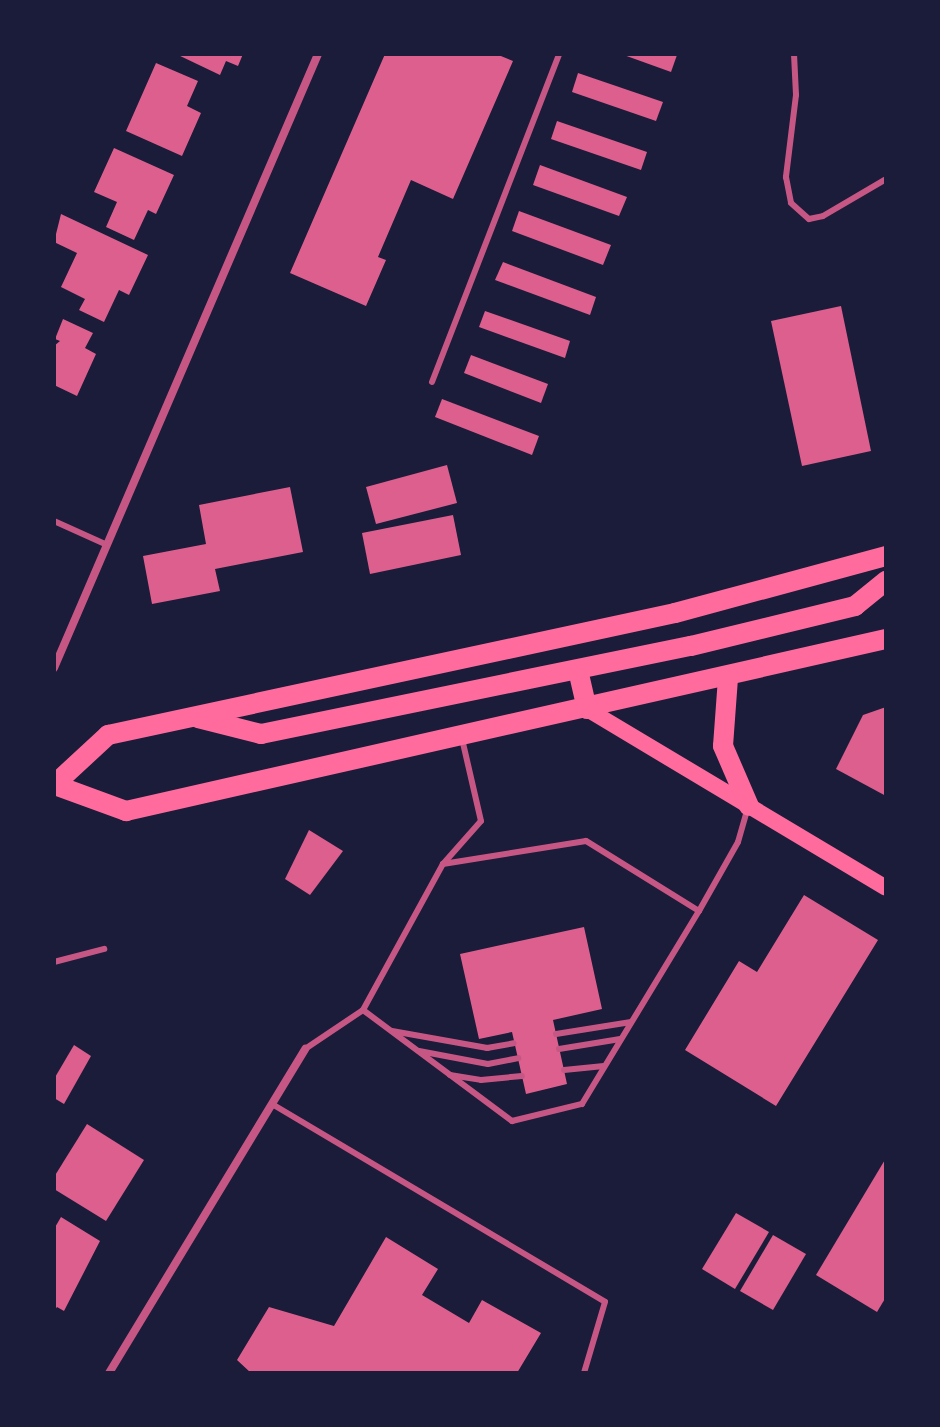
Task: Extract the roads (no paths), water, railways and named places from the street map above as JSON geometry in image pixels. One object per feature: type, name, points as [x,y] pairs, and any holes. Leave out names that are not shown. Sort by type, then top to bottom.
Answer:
[{"type":"main road","points":[[886,556],[675,613],[108,735],[54,783],[126,811],[462,739],[886,639]]},
{"type":"main road","points":[[193,717],[261,734],[578,670],[855,606],[886,581]]},
{"type":"main road","points":[[578,670],[587,709],[886,888]]},
{"type":"main road","points":[[728,678],[723,746],[749,806]]},
{"type":"street","points":[[54,668],[318,54]]},
{"type":"street","points":[[109,1373],[305,1049]]},
{"type":"lane","points":[[432,382],[559,54]]},
{"type":"lane","points":[[794,54],[796,95],[786,177],[791,203],[809,219],[823,216],[886,179]]},
{"type":"lane","points":[[54,521],[105,544]]},
{"type":"lane","points":[[305,1049],[363,1010],[443,864],[481,821],[462,739]]},
{"type":"lane","points":[[363,1010],[512,1121],[582,1104],[738,842],[749,806]]},
{"type":"lane","points":[[443,864],[586,841],[699,911]]},
{"type":"lane","points":[[54,962],[104,949]]},
{"type":"lane","points":[[556,1034],[631,1022]]},
{"type":"lane","points":[[388,1030],[487,1048],[514,1043]]},
{"type":"lane","points":[[559,1049],[620,1039]]},
{"type":"lane","points":[[415,1050],[488,1064],[518,1058]]},
{"type":"lane","points":[[564,1070],[604,1066]]},
{"type":"lane","points":[[448,1074],[481,1080],[522,1076]]},
{"type":"lane","points":[[272,1104],[605,1302],[584,1373]]}]
